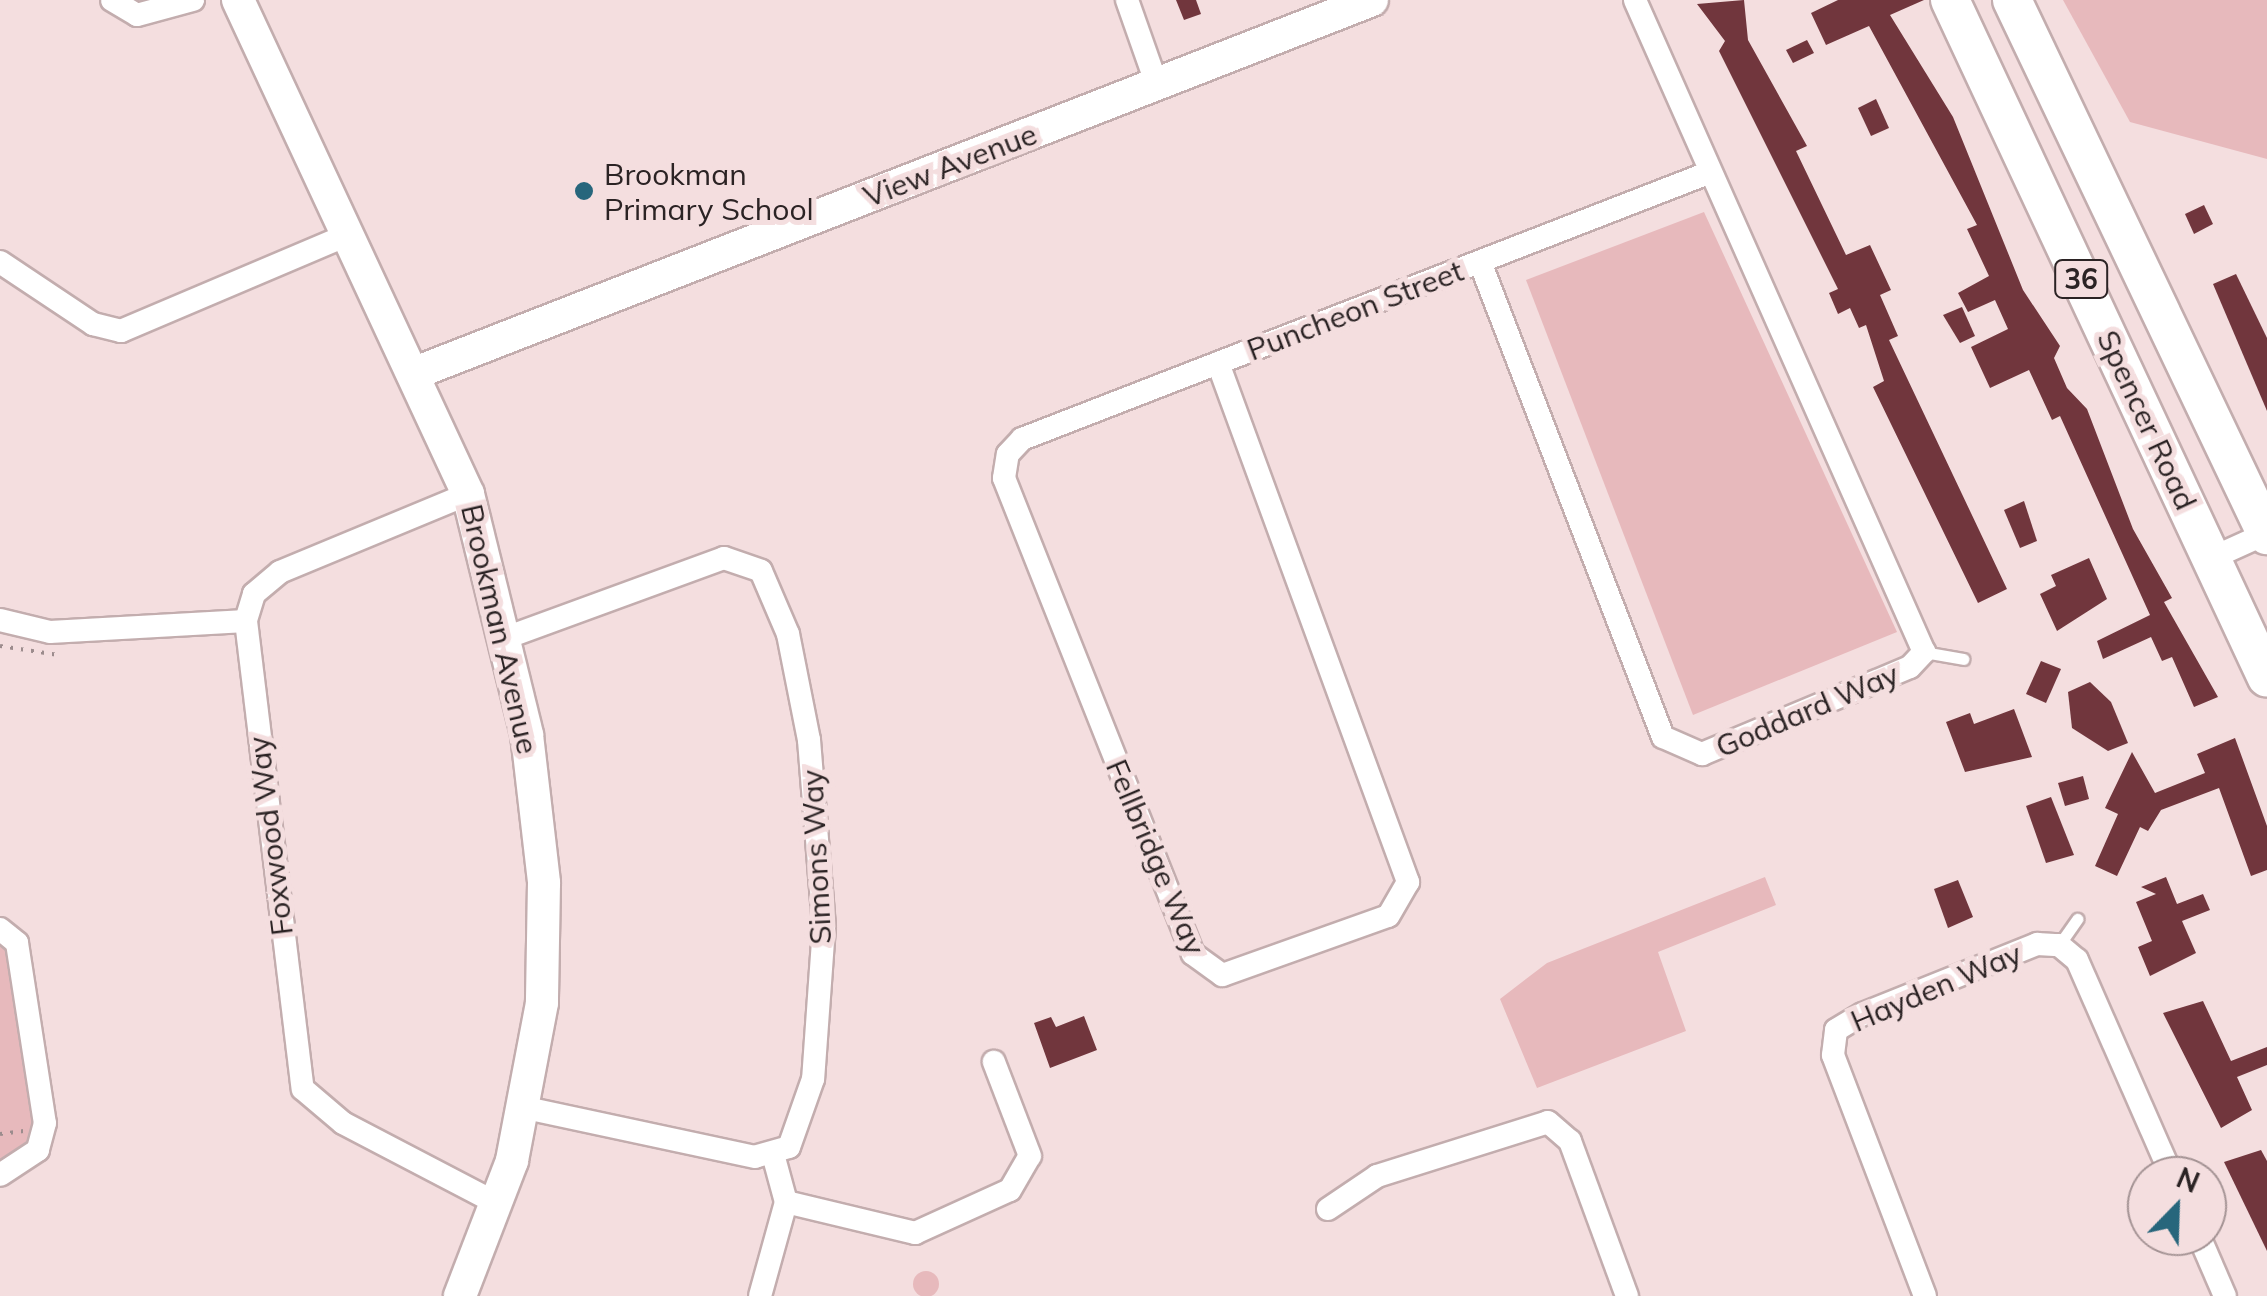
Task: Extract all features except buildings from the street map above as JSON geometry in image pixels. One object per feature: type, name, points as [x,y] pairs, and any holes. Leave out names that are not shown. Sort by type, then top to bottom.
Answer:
[{"type":"main road","name":"Spencer Road","points":[[1950,0],[2267,678]]},
{"type":"main road","name":"Spencer Road","points":[[2012,0],[2267,534]]},
{"type":"street","points":[[112,0],[138,15],[193,0]]},
{"type":"street","name":"Brookman Avenue","points":[[238,0],[415,373],[468,494],[508,637],[544,883],[542,1003],[527,1108],[498,1204],[460,1296]]},
{"type":"street","points":[[1127,0],[1157,84]]},
{"type":"street","name":"View Avenue","points":[[415,373],[1372,0]]},
{"type":"street","name":"Goddard Way","points":[[1480,262],[1663,737],[1702,754],[1910,667],[1924,652],[1708,173],[1635,0]]},
{"type":"street","name":"Puncheon Street","points":[[1008,454],[1022,439],[1708,173]]},
{"type":"street","points":[[0,262],[93,324],[121,331],[348,234]]},
{"type":"street","name":"Fellbridge Way","points":[[1008,454],[1004,478],[1204,969],[1245,972],[1388,916],[1404,899],[1404,860],[1218,363]]},
{"type":"street","points":[[0,620],[50,632],[246,621],[254,594],[280,572],[468,494]]},
{"type":"street","points":[[2212,558],[2267,534]]},
{"type":"street","name":"Simons Way","points":[[508,637],[724,558],[761,571],[772,590],[808,740],[824,927],[806,1116],[800,1135],[772,1154]]},
{"type":"street","name":"Foxwood Way","points":[[246,621],[304,1089],[343,1123],[498,1204]]},
{"type":"street","points":[[0,929],[17,943],[45,1123],[38,1150],[0,1176]]},
{"type":"street","name":"Hayden Way","points":[[1925,1296],[1833,1055],[1836,1030],[2037,944],[2059,946],[2076,960],[2163,1156]]},
{"type":"street","points":[[786,1202],[915,1233],[1010,1190],[1030,1156],[994,1062]]},
{"type":"street","points":[[527,1108],[772,1154],[786,1202],[760,1296]]},
{"type":"street","points":[[1328,1209],[1377,1176],[1548,1122],[1570,1141],[1627,1296]]},
{"type":"street","points":[[2208,1256],[2226,1296]]},
{"type":"lane","points":[[1924,652],[1963,660]]},
{"type":"lane","points":[[2059,946],[2077,919]]},
{"type":"shaded area","points":[[2063,0],[2267,0],[2267,159],[2130,122]]},
{"type":"shaded area","points":[[1704,212],[1897,632],[1693,715],[1526,280]]},
{"type":"shaded area","points":[[1765,877],[1776,905],[1658,952],[1686,1031],[1537,1088],[1500,999],[1547,963]]},
{"type":"shaded area","points":[[0,936],[9,941],[33,1126],[32,1143],[0,1163]]},
{"type":"shaded area","points":[[926,1271],[935,1275],[939,1284],[935,1293],[926,1297],[917,1293],[913,1284],[917,1275]]},
{"type":"place","name":"Brookman Primary School","points":[[584,191]]}]
